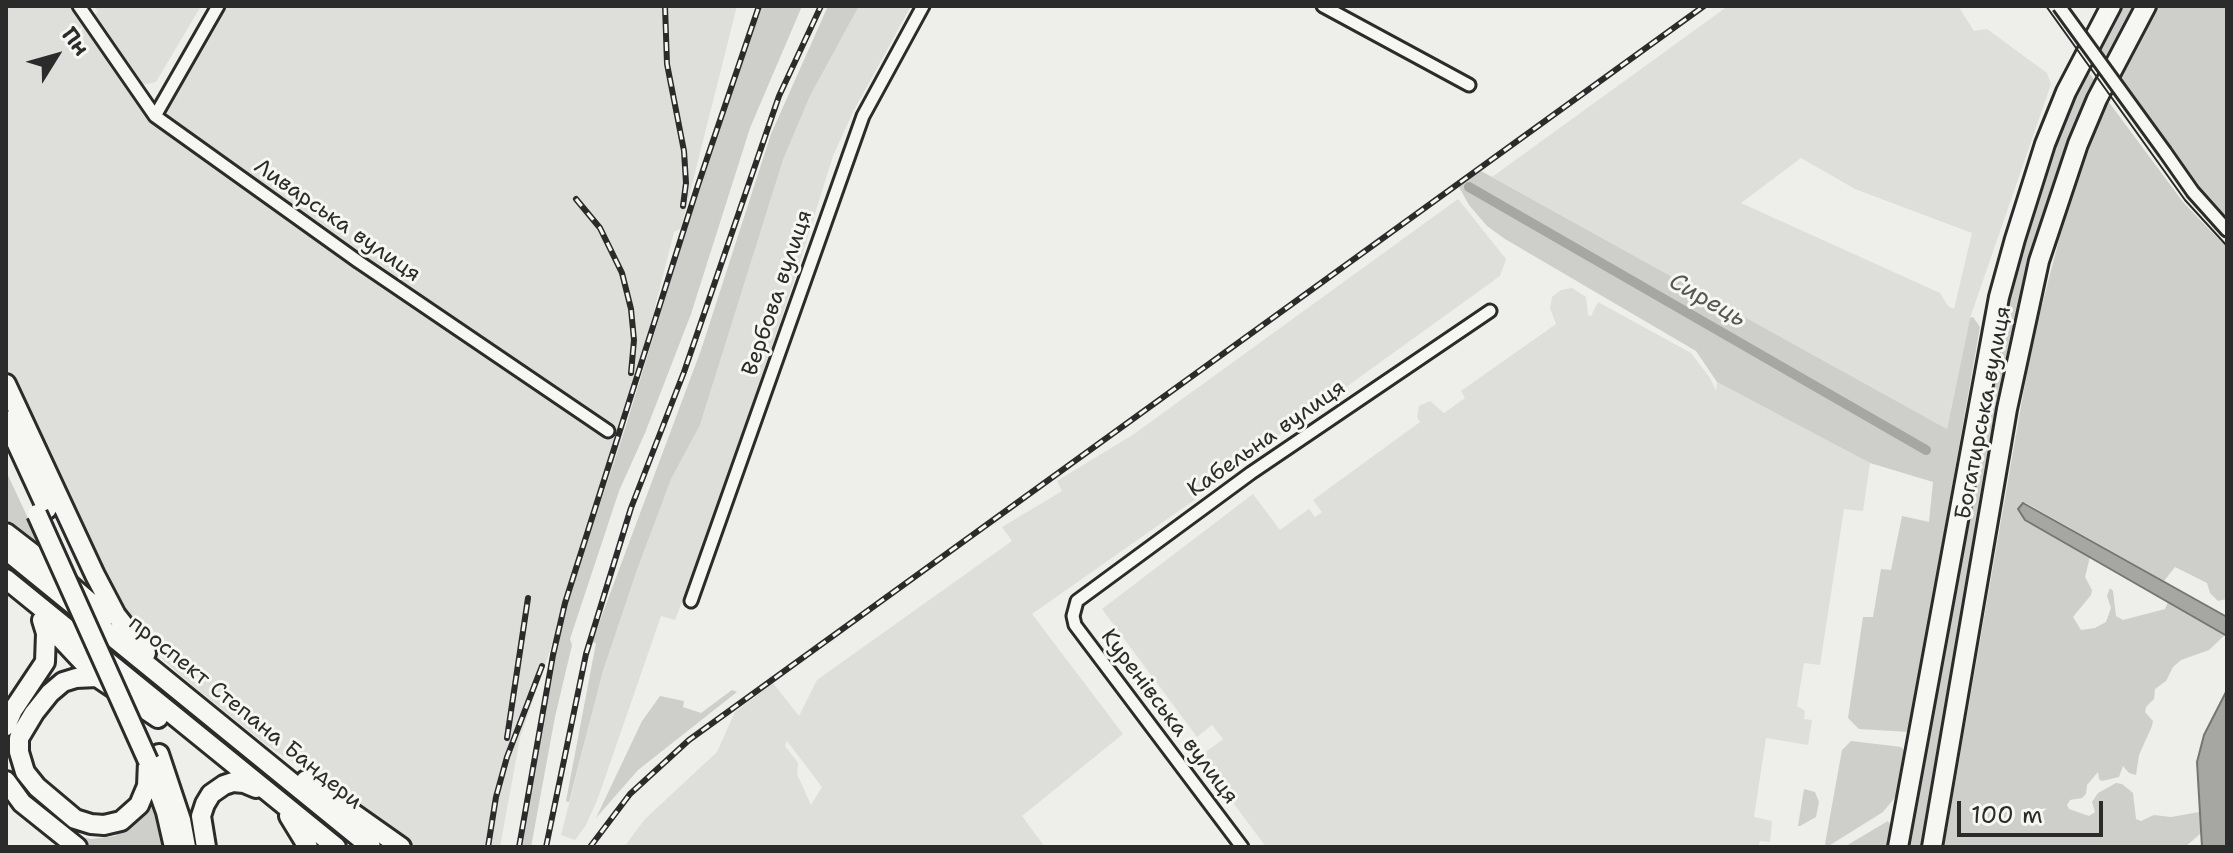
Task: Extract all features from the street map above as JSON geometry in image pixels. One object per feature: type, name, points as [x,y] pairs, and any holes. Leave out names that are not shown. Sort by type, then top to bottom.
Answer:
[{"type":"main road","name":"Богатирська вулиця","points":[[1898,847],[1999,297],[2049,135],[2066,92],[2111,6]]},
{"type":"main road","name":"Богатирська вулиця","points":[[1932,847],[2007,409],[2039,261],[2078,144],[2097,99],[2146,6]]},
{"type":"main road","points":[[6,384],[116,615],[178,690]]},
{"type":"main road","points":[[6,420],[42,512],[181,820],[186,847]]},
{"type":"main road","points":[[6,448],[42,512]]},
{"type":"main road","points":[[6,533],[100,610],[148,656]]},
{"type":"main road","name":"проспект Степана Бандери","points":[[6,550],[371,847]]},
{"type":"main road","points":[[6,581],[104,672]]},
{"type":"main road","points":[[6,581],[41,618],[104,672],[336,847]]},
{"type":"main road","points":[[8,719],[45,662],[46,633],[41,618]]},
{"type":"main road","points":[[104,672],[63,682],[34,713],[19,738],[19,752],[25,772],[37,787],[75,819],[104,825],[121,821],[139,805],[153,757]]},
{"type":"main road","points":[[261,756],[313,785],[401,847]]},
{"type":"main road","points":[[153,757],[174,847]]},
{"type":"main road","points":[[6,781],[22,803],[77,847]]},
{"type":"main road","points":[[206,847],[201,816],[211,794],[233,782],[266,792]]},
{"type":"main road","points":[[284,807],[308,847]]},
{"type":"street","name":"Ливарська вулиця","points":[[79,6],[155,116],[346,253],[608,431]]},
{"type":"street","points":[[155,116],[218,6]]},
{"type":"street","name":"Вербова вулиця","points":[[691,601],[858,129],[923,6]]},
{"type":"street","points":[[1323,6],[1469,85]]},
{"type":"street","points":[[2059,6],[2193,192],[2227,230]]},
{"type":"street","name":"Кабельна вулиця","points":[[1074,607],[1077,601],[1251,473],[1490,311]]},
{"type":"street","name":"Куренівська вулиця","points":[[1074,607],[1075,625],[1242,847]]},
{"type":"street","points":[[6,789],[22,803]]},
{"type":"shaded area","points":[[6,6],[72,6],[136,98],[162,128],[209,163],[216,153],[166,114],[228,6],[737,6],[681,228],[674,232],[620,445],[520,738],[500,847],[413,847],[320,779],[266,745],[182,677],[153,650],[106,588],[6,368]]},
{"type":"shaded area","points":[[94,6],[201,6],[156,82],[142,85],[94,15],[98,12]]},
{"type":"shaded area","points":[[760,6],[802,6],[750,128],[691,314],[619,491],[570,639],[572,645],[531,847],[521,847],[568,597],[620,445],[700,185]]},
{"type":"shaded area","points":[[828,6],[859,6],[810,96],[783,160],[700,425],[671,479],[603,671],[569,802],[566,801],[596,643],[592,642],[701,350],[771,134]]},
{"type":"shaded area","points":[[859,6],[911,6],[853,112],[833,156],[687,596],[675,620],[661,616],[598,798],[586,825],[575,840],[561,835],[603,671],[637,570],[671,478],[700,425],[783,160],[810,96]]},
{"type":"shaded area","points":[[1728,6],[1958,6],[1974,31],[1987,29],[2047,73],[2051,84],[1970,318],[1947,429],[1492,177]],"holes":[[[1801,158],[1855,189],[1972,233],[1954,309],[1948,306],[1940,293],[1741,203]]]},
{"type":"shaded area","points":[[2117,6],[2138,6],[2109,61],[2096,44]]},
{"type":"shaded area","points":[[2158,6],[2227,6],[2227,219],[2200,188],[2120,78]]},
{"type":"shaded area","points":[[2085,67],[2097,84],[2072,142],[1924,847],[1909,847],[1997,332],[2037,185]]},
{"type":"shaded area","points":[[2108,101],[2183,202],[2227,248],[2227,599],[2218,601],[2210,593],[2207,583],[2175,567],[2164,581],[2026,503],[2018,509],[2025,519],[2090,557],[2085,577],[2092,590],[2091,595],[2073,617],[2081,630],[2106,622],[2111,608],[2107,596],[2110,588],[2116,616],[2123,620],[2165,609],[2168,602],[2225,635],[2209,650],[2181,660],[2173,667],[2166,681],[2155,689],[2154,699],[2145,712],[2153,721],[2152,726],[2139,755],[2136,775],[2123,766],[2119,777],[2102,781],[2098,772],[2087,785],[2086,794],[2070,800],[2067,805],[2069,809],[2089,816],[2095,812],[2092,802],[2098,793],[2116,783],[2122,784],[2133,793],[2136,819],[2141,821],[2154,815],[2171,817],[2199,812],[2201,833],[2185,847],[1944,847],[2032,343],[2060,236]]},
{"type":"shaded area","points":[[1481,171],[1947,429],[1970,318],[1973,317],[1980,327],[1909,732],[1859,729],[1848,718],[1863,617],[1873,617],[1881,569],[1891,570],[1902,516],[1929,522],[1933,482],[1870,463],[1717,382],[1696,351],[1505,239],[1487,226],[1459,187]]},
{"type":"shaded area","points":[[1458,199],[1506,259],[1500,276],[1199,493],[1200,496],[1032,614],[1123,734],[1022,816],[1045,847],[624,847],[645,819],[717,752],[735,712],[773,683],[799,716],[817,680],[1012,541],[1002,527],[1062,491],[1057,481],[1134,434]],"holes":[[[787,741],[822,787],[811,805],[797,774],[798,763],[785,746]]]},
{"type":"shaded area","points":[[1572,288],[1586,297],[1588,315],[1591,316],[1598,302],[1691,353],[1716,391],[1717,382],[1870,463],[1863,511],[1844,509],[1820,665],[1804,663],[1797,706],[1805,711],[1804,719],[1812,720],[1808,745],[1766,738],[1754,817],[1772,821],[1770,842],[1760,841],[1758,847],[1266,847],[1199,757],[1223,739],[1212,725],[1197,737],[1102,609],[1253,494],[1280,530],[1309,509],[1315,517],[1322,512],[1313,500],[1420,422],[1417,417],[1419,406],[1430,401],[1444,413],[1465,398],[1461,391],[1556,324],[1550,308],[1552,297],[1561,290]]},
{"type":"shaded area","points":[[6,471],[40,544],[6,519]]},
{"type":"shaded area","points":[[2023,503],[2227,617],[2227,636],[2025,520],[2018,509]]},
{"type":"shaded area","points":[[732,690],[737,692],[638,770],[596,818],[642,721],[660,696],[684,701],[683,707],[701,713]]},
{"type":"shaded area","points":[[2227,690],[2227,847],[2202,847],[2197,762],[2204,735]]},
{"type":"shaded area","points":[[1851,741],[1901,747],[1906,752],[1902,777],[1896,796],[1883,812],[1827,847],[1825,844],[1842,750]]},
{"type":"shaded area","points":[[1804,789],[1815,792],[1819,802],[1816,817],[1798,826]]},
{"type":"shaded area","points":[[152,794],[167,847],[86,847],[69,834],[91,839],[115,836],[143,815]]},
{"type":"shaded area","points":[[1888,821],[1892,827],[1889,847],[1844,847]]},
{"type":"waterway","name":"Сирець","points":[[1469,187],[1926,450]]},
{"type":"tram line","points":[[2046,6],[2185,200],[2227,246]]},
{"type":"railway","points":[[665,6],[667,64],[684,151],[686,183],[683,206]]},
{"type":"railway","points":[[519,847],[565,603],[698,185],[759,6]]},
{"type":"railway","points":[[546,847],[586,654],[631,508],[684,372],[779,96],[821,6]]},
{"type":"railway","points":[[590,847],[630,794],[689,740],[1704,6]]},
{"type":"railway","points":[[576,199],[600,228],[622,273],[631,309],[634,340],[631,373]]},
{"type":"railway","points":[[507,738],[528,598]]},
{"type":"railway","points":[[488,847],[496,797],[507,757],[542,666]]}]
